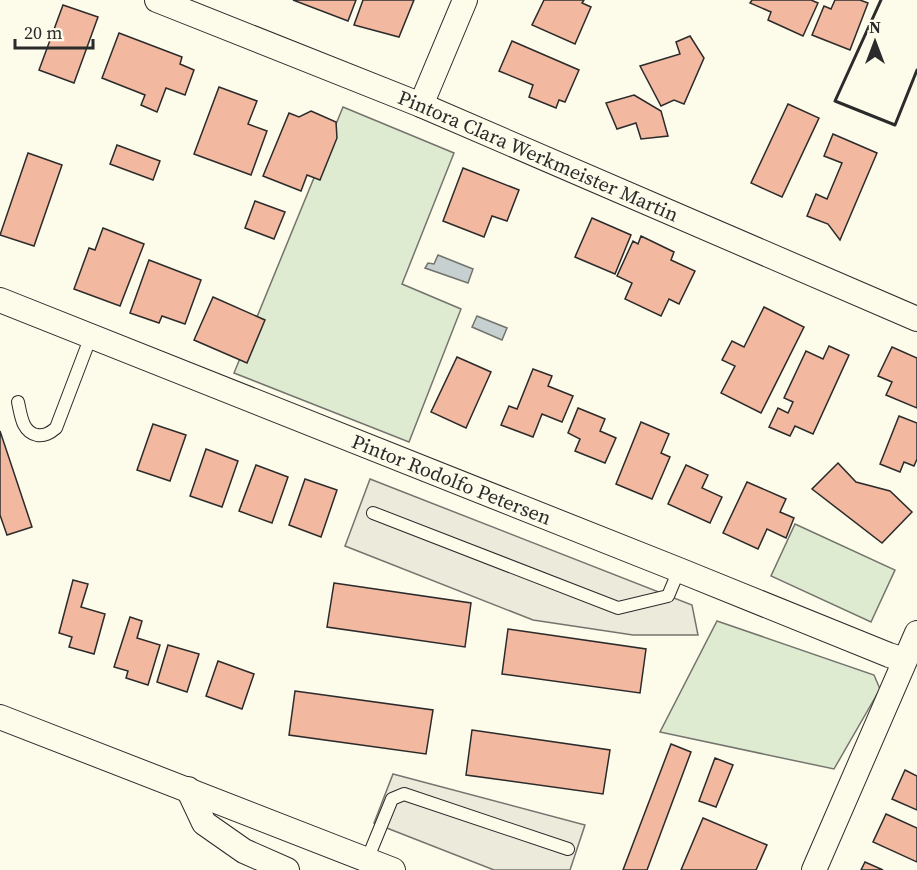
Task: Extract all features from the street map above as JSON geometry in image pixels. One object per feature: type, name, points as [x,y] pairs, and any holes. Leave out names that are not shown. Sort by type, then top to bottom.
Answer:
[{"type":"street","name":"Pintora Clara Werkmeister Martin","points":[[157,0],[421,105],[917,319]]},
{"type":"street","points":[[421,105],[465,0]]},
{"type":"street","name":"Pintor Rodolfo Petersen","points":[[0,300],[904,660]]},
{"type":"street","points":[[814,870],[917,633]]},
{"type":"street","points":[[0,717],[188,789],[365,865],[393,870]]},
{"type":"street","points":[[188,789],[204,823],[243,851],[287,870]]},
{"type":"lane","points":[[18,402],[24,425],[28,430],[40,436],[56,428],[91,336]]},
{"type":"lane","points":[[373,513],[618,608],[668,596],[679,570]]},
{"type":"lane","points":[[365,865],[392,799],[404,794],[568,849]]},
{"type":"green space","points":[[343,107],[454,153],[402,284],[461,309],[409,442],[234,373]]},
{"type":"green space","points":[[795,524],[895,570],[871,622],[771,576]]},
{"type":"green space","points":[[717,621],[874,675],[880,689],[834,769],[660,732]]},
{"type":"shaded area","points":[[438,255],[473,269],[468,283],[425,268],[428,263],[434,264]]},
{"type":"shaded area","points":[[477,316],[507,328],[502,340],[472,327]]},
{"type":"shaded area","points":[[370,479],[692,605],[698,635],[633,635],[533,620],[345,546]]},
{"type":"shaded area","points":[[393,774],[585,825],[570,870],[494,870],[374,823]]},
{"type":"building","points":[[293,0],[356,0],[348,21]]},
{"type":"building","points":[[363,0],[414,0],[399,37],[354,25]]},
{"type":"building","points":[[544,0],[584,0],[582,3],[591,7],[575,44],[532,25]]},
{"type":"building","points":[[752,0],[811,0],[818,3],[803,36],[768,20],[771,12],[750,3]]},
{"type":"building","points":[[835,0],[860,0],[868,3],[850,50],[812,35],[824,6],[831,9]]},
{"type":"building","points":[[63,5],[98,17],[74,83],[39,70]]},
{"type":"building","points":[[119,33],[182,57],[180,64],[194,70],[185,95],[166,88],[157,112],[141,105],[145,95],[102,78]]},
{"type":"building","points":[[690,36],[704,58],[684,104],[674,100],[661,106],[640,66],[680,54],[676,42]]},
{"type":"building","points":[[512,41],[579,70],[565,102],[559,100],[556,108],[529,97],[533,85],[499,71]]},
{"type":"building","points":[[219,87],[257,101],[248,124],[267,131],[251,175],[194,154]]},
{"type":"building","points":[[634,95],[661,111],[668,136],[641,139],[636,123],[617,129],[606,103]]},
{"type":"building","points":[[788,104],[819,118],[782,197],[751,183]]},
{"type":"building","points":[[311,111],[336,122],[337,138],[320,180],[307,175],[301,191],[263,176],[289,113],[299,117]]},
{"type":"building","points":[[833,134],[877,153],[840,240],[828,224],[807,216],[816,194],[827,199],[842,163],[824,156]]},
{"type":"building","points":[[117,145],[160,161],[153,180],[110,164]]},
{"type":"building","points":[[28,153],[62,165],[34,246],[0,235]]},
{"type":"building","points":[[463,168],[519,190],[507,221],[492,216],[484,237],[443,221]]},
{"type":"building","points":[[255,201],[285,212],[274,239],[245,228]]},
{"type":"building","points":[[592,218],[631,235],[615,274],[575,257]]},
{"type":"building","points":[[103,228],[144,244],[120,306],[74,289],[89,248],[95,250]]},
{"type":"building","points":[[641,236],[674,252],[671,260],[695,271],[679,304],[669,299],[661,316],[625,299],[632,283],[617,276],[633,241],[638,244]]},
{"type":"building","points":[[149,260],[201,280],[185,324],[162,316],[159,323],[130,313]]},
{"type":"building","points":[[213,297],[265,320],[247,363],[194,340]]},
{"type":"building","points":[[764,307],[804,327],[761,413],[721,393],[735,366],[722,360],[732,341],[744,347]]},
{"type":"building","points":[[829,346],[849,355],[813,434],[795,426],[790,436],[769,427],[778,408],[788,413],[793,402],[784,398],[806,351],[823,359]]},
{"type":"building","points":[[892,347],[917,358],[917,408],[886,395],[892,382],[878,376]]},
{"type":"building","points":[[457,357],[491,372],[466,428],[431,412]]},
{"type":"building","points":[[533,369],[552,376],[548,386],[573,396],[562,422],[542,414],[533,437],[501,425],[509,406],[517,409]]},
{"type":"building","points":[[578,408],[605,419],[600,431],[616,438],[605,463],[575,451],[580,439],[568,433]]},
{"type":"building","points":[[899,416],[917,423],[917,459],[914,466],[904,462],[900,472],[880,464]]},
{"type":"building","points":[[641,422],[669,434],[661,453],[670,457],[652,499],[616,484]]},
{"type":"building","points":[[153,424],[186,435],[170,481],[137,470]]},
{"type":"building","points":[[0,431],[32,527],[7,535],[0,515]]},
{"type":"building","points":[[206,449],[238,461],[222,507],[190,496]]},
{"type":"building","points":[[838,463],[856,482],[890,491],[912,512],[882,543],[812,489]]},
{"type":"building","points":[[256,465],[288,477],[272,523],[239,511]]},
{"type":"building","points":[[686,465],[708,475],[702,488],[722,497],[710,523],[668,504]]},
{"type":"building","points":[[305,479],[337,490],[321,537],[289,525]]},
{"type":"building","points":[[747,482],[786,499],[780,512],[794,518],[786,538],[767,529],[758,549],[723,533]]},
{"type":"building","points":[[73,580],[88,584],[81,607],[105,614],[94,654],[69,647],[72,637],[59,633]]},
{"type":"building","points":[[334,583],[471,603],[465,647],[327,627]]},
{"type":"building","points":[[130,617],[142,621],[137,638],[160,645],[148,685],[126,678],[128,671],[114,667]]},
{"type":"building","points":[[508,629],[646,649],[640,693],[502,674]]},
{"type":"building","points":[[168,645],[199,654],[187,692],[157,682]]},
{"type":"building","points":[[218,661],[254,674],[242,709],[206,696]]},
{"type":"building","points":[[295,691],[433,710],[426,754],[289,735]]},
{"type":"building","points":[[472,730],[610,750],[603,794],[466,775]]},
{"type":"building","points":[[671,744],[691,752],[647,870],[623,870]]},
{"type":"building","points":[[715,758],[733,765],[716,807],[699,801]]},
{"type":"building","points":[[905,770],[917,776],[917,810],[892,799]]},
{"type":"building","points":[[886,814],[917,828],[917,862],[873,842]]},
{"type":"building","points":[[703,818],[767,845],[756,870],[681,870]]},
{"type":"building","points":[[865,862],[883,870],[861,870]]},
{"type":"wall","points":[[881,0],[835,101],[895,125],[917,70]]}]
